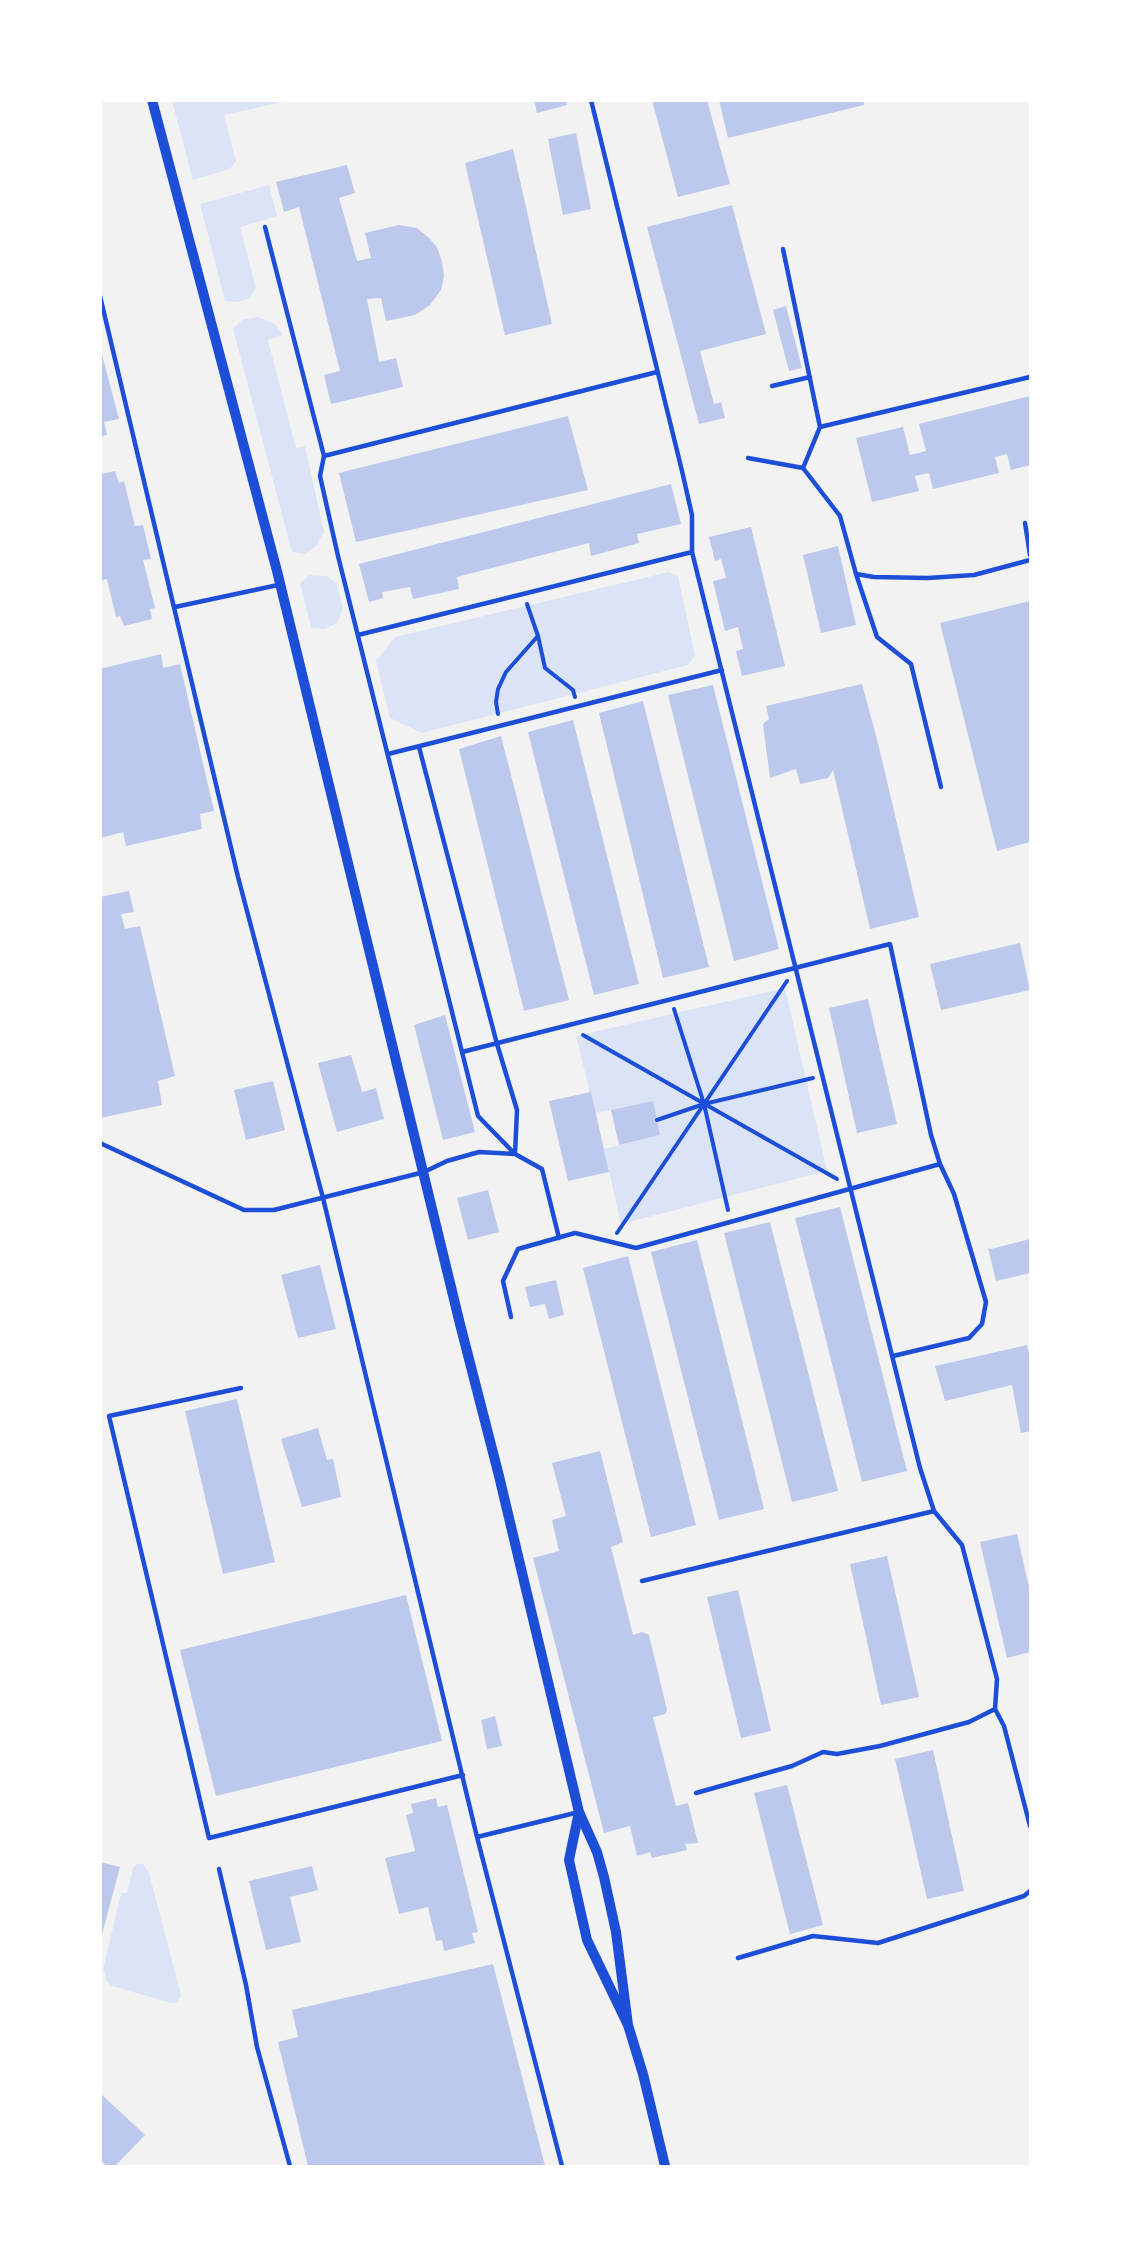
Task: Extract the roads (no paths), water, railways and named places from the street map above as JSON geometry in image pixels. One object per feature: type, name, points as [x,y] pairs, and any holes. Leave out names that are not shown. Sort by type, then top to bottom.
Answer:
[{"type":"street","points":[[152,100],[280,584],[579,1812],[597,1852],[606,1885],[616,1932],[628,2025]]},
{"type":"street","points":[[579,1812],[569,1860],[587,1940],[628,2025],[643,2074],[665,2166]]},
{"type":"lane","points":[[591,100],[692,515],[692,552],[921,1467],[934,1511],[962,1545],[997,1679],[995,1709],[1004,1726],[1030,1826]]},
{"type":"lane","points":[[265,226],[324,456],[320,476],[358,635],[478,1116],[515,1154],[542,1168],[559,1238]]},
{"type":"lane","points":[[783,249],[820,427],[803,468]]},
{"type":"lane","points":[[100,296],[176,607],[238,877],[323,1198],[477,1837],[562,2166]]},
{"type":"lane","points":[[324,456],[657,372]]},
{"type":"lane","points":[[772,386],[810,377]]},
{"type":"lane","points":[[820,427],[1030,377]]},
{"type":"lane","points":[[748,458],[803,468],[840,516],[877,637],[911,664],[941,786]]},
{"type":"lane","points":[[1025,523],[1030,555]]},
{"type":"lane","points":[[358,635],[692,552]]},
{"type":"lane","points":[[856,574],[874,577],[928,578],[974,575],[1030,560]]},
{"type":"lane","points":[[176,607],[280,584]]},
{"type":"lane","points":[[388,754],[722,669]]},
{"type":"lane","points":[[419,747],[497,1044],[517,1110],[515,1154]]},
{"type":"lane","points":[[462,1052],[890,944],[931,1135],[940,1164],[954,1194],[986,1302],[982,1324],[969,1338],[893,1356]]},
{"type":"lane","points":[[100,1143],[244,1210],[274,1210],[323,1198],[424,1172],[447,1161],[480,1152],[515,1154]]},
{"type":"lane","points":[[511,1317],[503,1281],[518,1250],[575,1233],[636,1248],[940,1164]]},
{"type":"lane","points":[[241,1388],[109,1416],[209,1838],[463,1775]]},
{"type":"lane","points":[[642,1581],[934,1511]]},
{"type":"lane","points":[[696,1793],[792,1766],[823,1752],[837,1754],[880,1746],[969,1722],[995,1709]]},
{"type":"lane","points":[[477,1837],[579,1812]]},
{"type":"lane","points":[[219,1869],[246,1985],[257,2047],[290,2166]]},
{"type":"lane","points":[[738,1958],[813,1936],[878,1943],[1024,1896],[1030,1891]]}]
